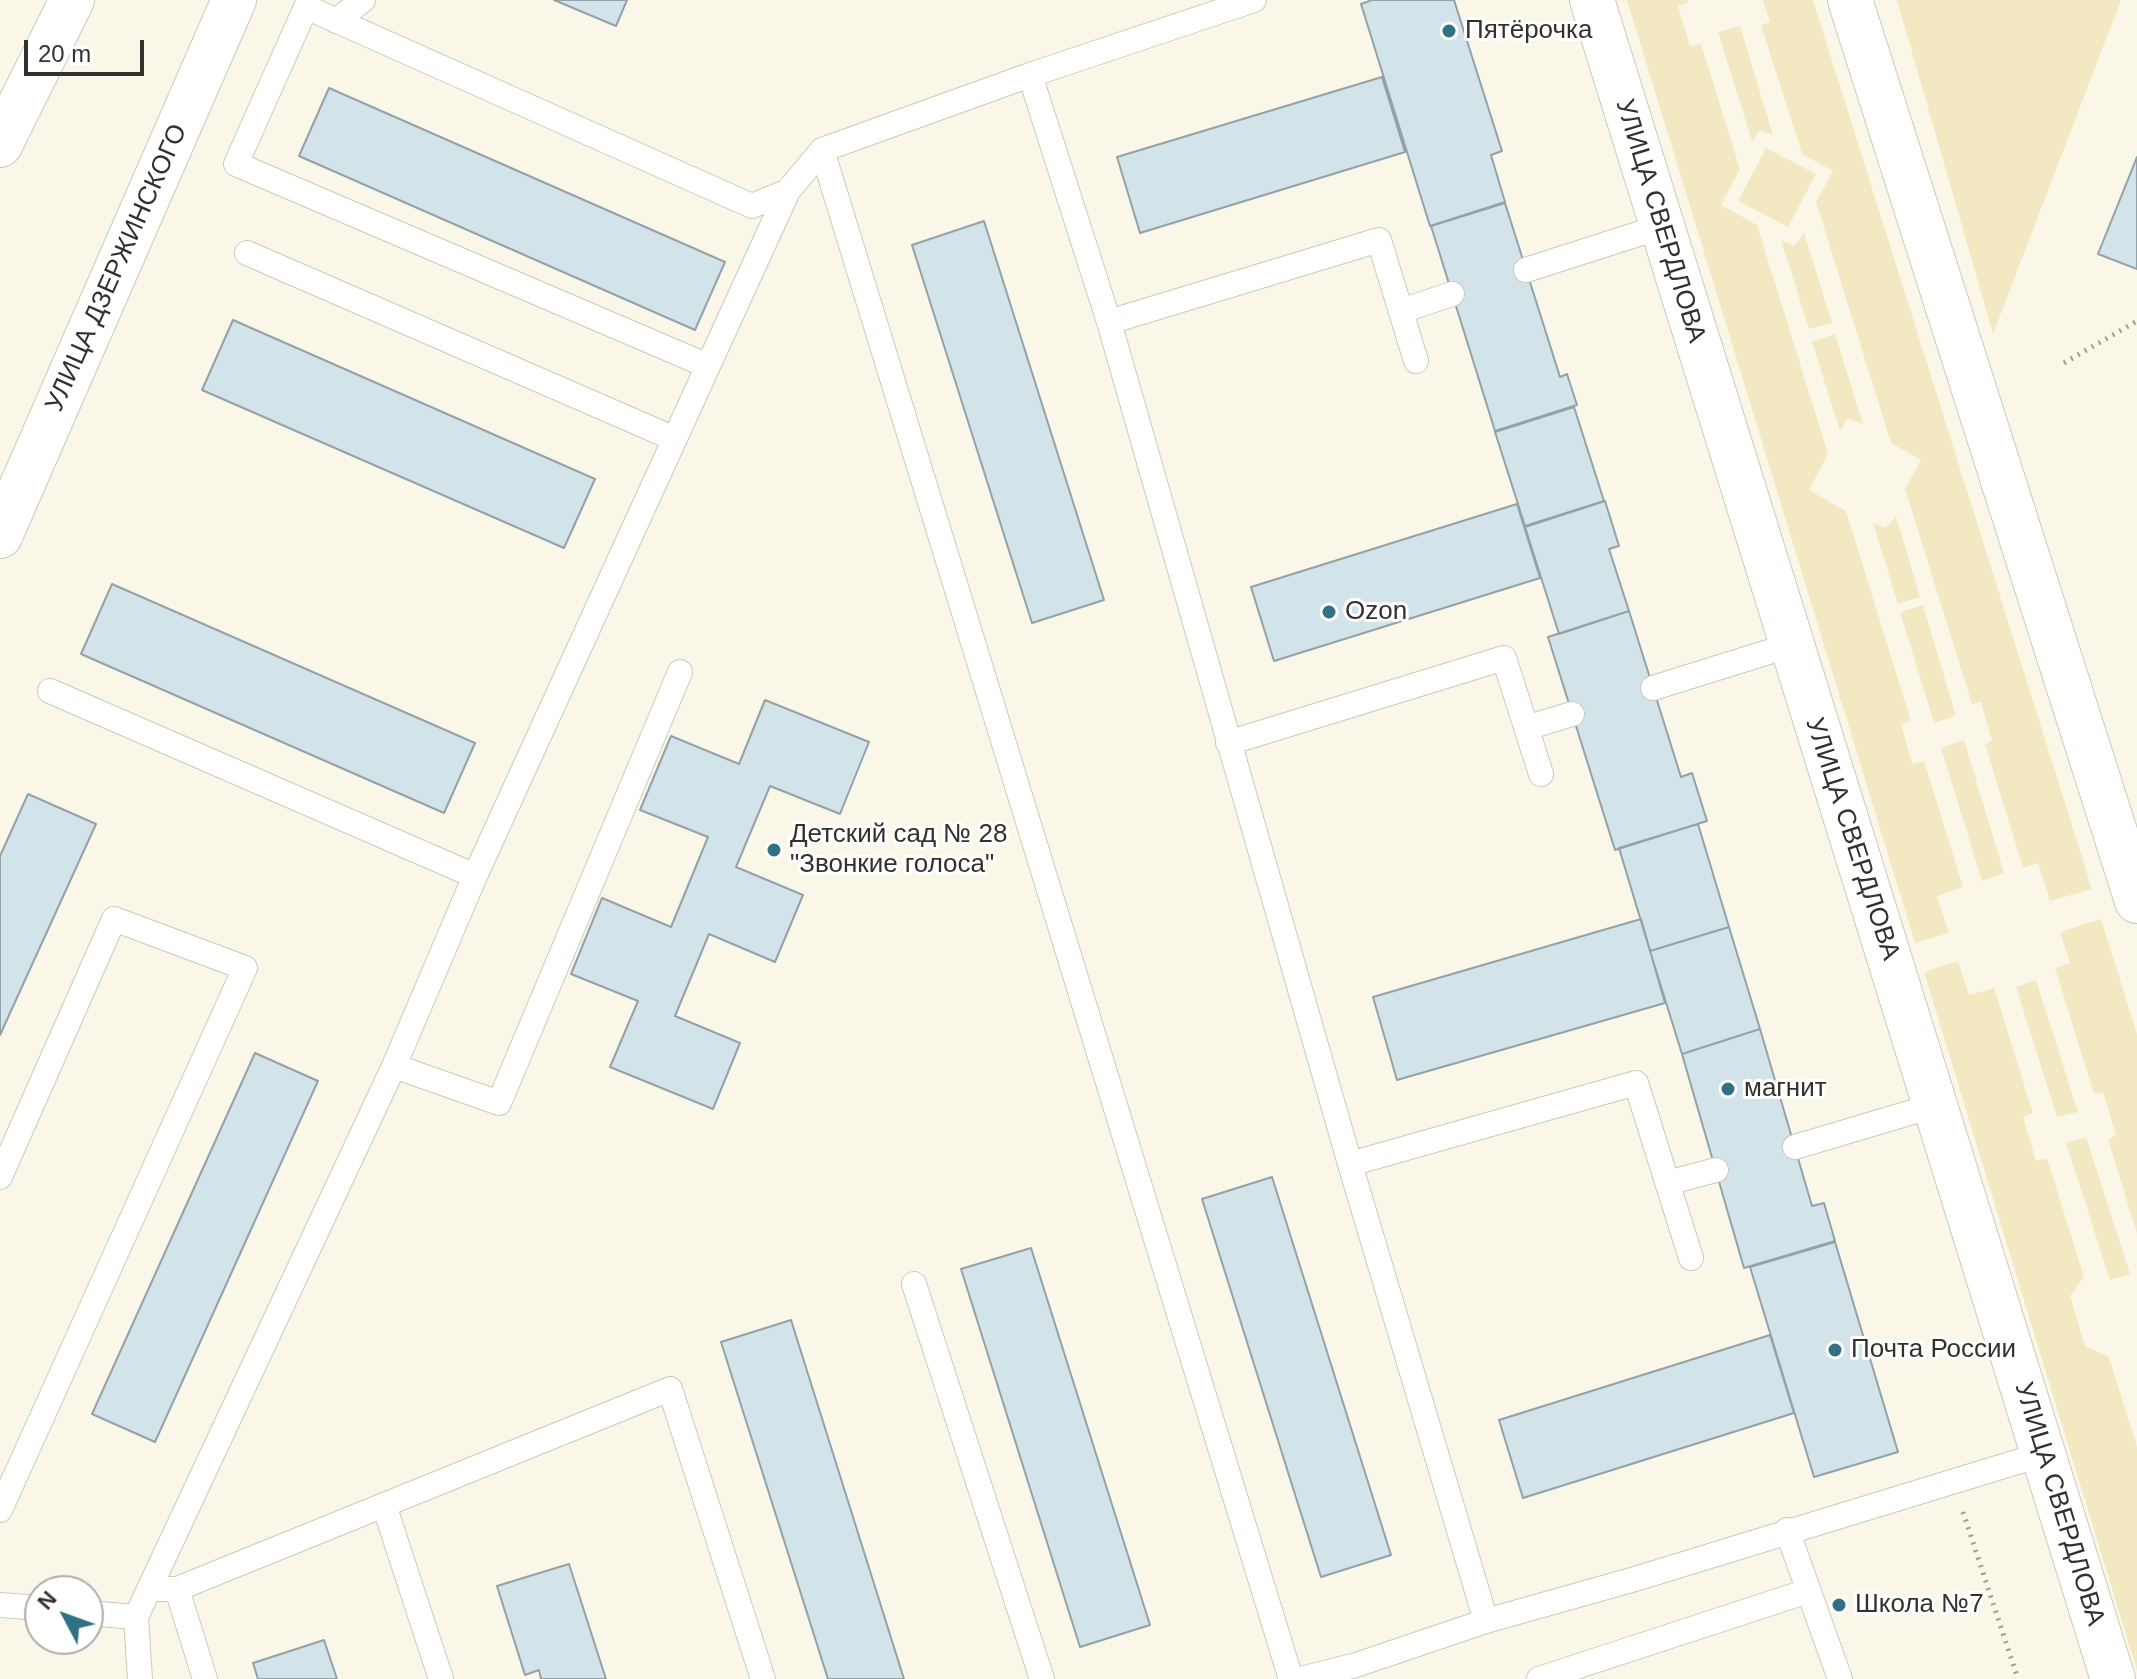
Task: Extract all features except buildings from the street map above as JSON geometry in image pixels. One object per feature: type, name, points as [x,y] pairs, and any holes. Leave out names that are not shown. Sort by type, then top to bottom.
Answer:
[{"type":"street","points":[[0,145],[72,0]]},
{"type":"street","name":"УЛИЦА ДЗЕРЖИНСКОГО","points":[[0,536],[234,0]]},
{"type":"street","name":"УЛИЦА СВЕРДЛОВА","points":[[1592,0],[2113,1679]]},
{"type":"street","points":[[1850,0],[2137,901]]},
{"type":"lane","points":[[336,21],[363,0]]},
{"type":"lane","points":[[140,1679],[136,1617],[394,1066],[475,876],[788,191],[822,150],[1030,75],[1254,0]]},
{"type":"lane","points":[[708,366],[236,164],[306,7],[752,206],[788,191]]},
{"type":"lane","points":[[1030,75],[1109,322],[1350,1164],[1486,1621]]},
{"type":"lane","points":[[822,150],[1291,1679]]},
{"type":"lane","points":[[1526,270],[1663,226]]},
{"type":"lane","points":[[1109,322],[1379,240],[1416,361]]},
{"type":"lane","points":[[247,253],[675,439]]},
{"type":"lane","points":[[1401,311],[1452,294]]},
{"type":"lane","points":[[1653,688],[1791,645]]},
{"type":"lane","points":[[1228,743],[1504,658],[1541,774]]},
{"type":"lane","points":[[394,1066],[499,1103],[680,672]]},
{"type":"lane","points":[[50,691],[475,876]]},
{"type":"lane","points":[[1526,728],[1572,714]]},
{"type":"lane","points":[[0,1177],[114,919],[245,968],[0,1510]]},
{"type":"lane","points":[[1350,1164],[1636,1083],[1691,1258]]},
{"type":"lane","points":[[1795,1147],[1936,1105]]},
{"type":"lane","points":[[1667,1183],[1716,1170]]},
{"type":"lane","points":[[914,1284],[1042,1679]]},
{"type":"lane","points":[[149,1589],[177,1589],[670,1389],[763,1679]]},
{"type":"lane","points":[[1301,1679],[1358,1672],[1486,1621],[1635,1579],[2043,1454]]},
{"type":"lane","points":[[384,1505],[441,1679]]},
{"type":"lane","points":[[1787,1530],[1840,1679]]},
{"type":"lane","points":[[177,1589],[205,1679]]},
{"type":"lane","points":[[1539,1679],[1808,1591]]},
{"type":"lane","points":[[0,1605],[24,1607]]},
{"type":"lane","points":[[104,1614],[136,1617]]},
{"type":"path","points":[[2064,363],[2137,321]]},
{"type":"path","points":[[1953,1481],[2018,1679]]},
{"type":"shaded area","points":[[1627,0],[1688,2],[1678,6],[1690,46],[1701,44],[1740,169],[1721,205],[1757,225],[1828,454],[1809,490],[1846,511],[1911,721],[1901,724],[1912,764],[1924,761],[1963,887],[1937,896],[1949,933],[1915,943]]},
{"type":"shaded area","points":[[1763,0],[1813,0],[2092,889],[2050,901],[2038,863],[2023,868],[1985,744],[1992,741],[1981,702],[1972,704],[1905,489],[1921,460],[1891,443],[1816,202],[1833,171],[1802,154],[1761,25],[1770,22]]},
{"type":"shaded area","points":[[1897,0],[2121,0],[1993,334]]},
{"type":"shaded area","points":[[1740,26],[1773,135],[1760,130],[1752,141],[1718,32]]},
{"type":"shaded area","points":[[1766,148],[1816,174],[1788,227],[1738,201]]},
{"type":"shaded area","points":[[1804,233],[1832,323],[1809,329],[1781,240],[1794,246]]},
{"type":"shaded area","points":[[1835,334],[1863,424],[1848,418],[1840,431],[1812,342]]},
{"type":"shaded area","points":[[1896,516],[1920,597],[1898,604],[1873,523],[1886,528]]},
{"type":"shaded area","points":[[1923,605],[1956,716],[1934,723],[1900,612]]},
{"type":"shaded area","points":[[1964,740],[2004,873],[1982,881],[1941,748]]},
{"type":"shaded area","points":[[2101,919],[2137,1034],[2137,1234],[2108,1139],[2116,1135],[2103,1092],[2094,1094],[2055,968],[2070,963],[2060,932]]},
{"type":"shaded area","points":[[1958,961],[1969,995],[1994,988],[2033,1113],[2023,1117],[2036,1161],[2047,1158],[2084,1277],[2070,1296],[2085,1346],[2109,1357],[2137,1447],[2137,1671],[1924,972]]},
{"type":"shaded area","points":[[2036,980],[2078,1112],[2057,1117],[2016,987]]},
{"type":"shaded area","points":[[2086,1137],[2130,1274],[2110,1280],[2066,1143]]},
{"type":"place","name":"Пятёрочка","points":[[1449,31]]},
{"type":"place","name":"Ozon","points":[[1329,612]]},
{"type":"place","name":"Детский сад № 28 \"Звонкие голоса\"","points":[[774,850]]},
{"type":"place","name":"магнит","points":[[1728,1089]]},
{"type":"place","name":"Почта России","points":[[1835,1350]]},
{"type":"place","name":"Школа №7","points":[[1839,1605]]}]
